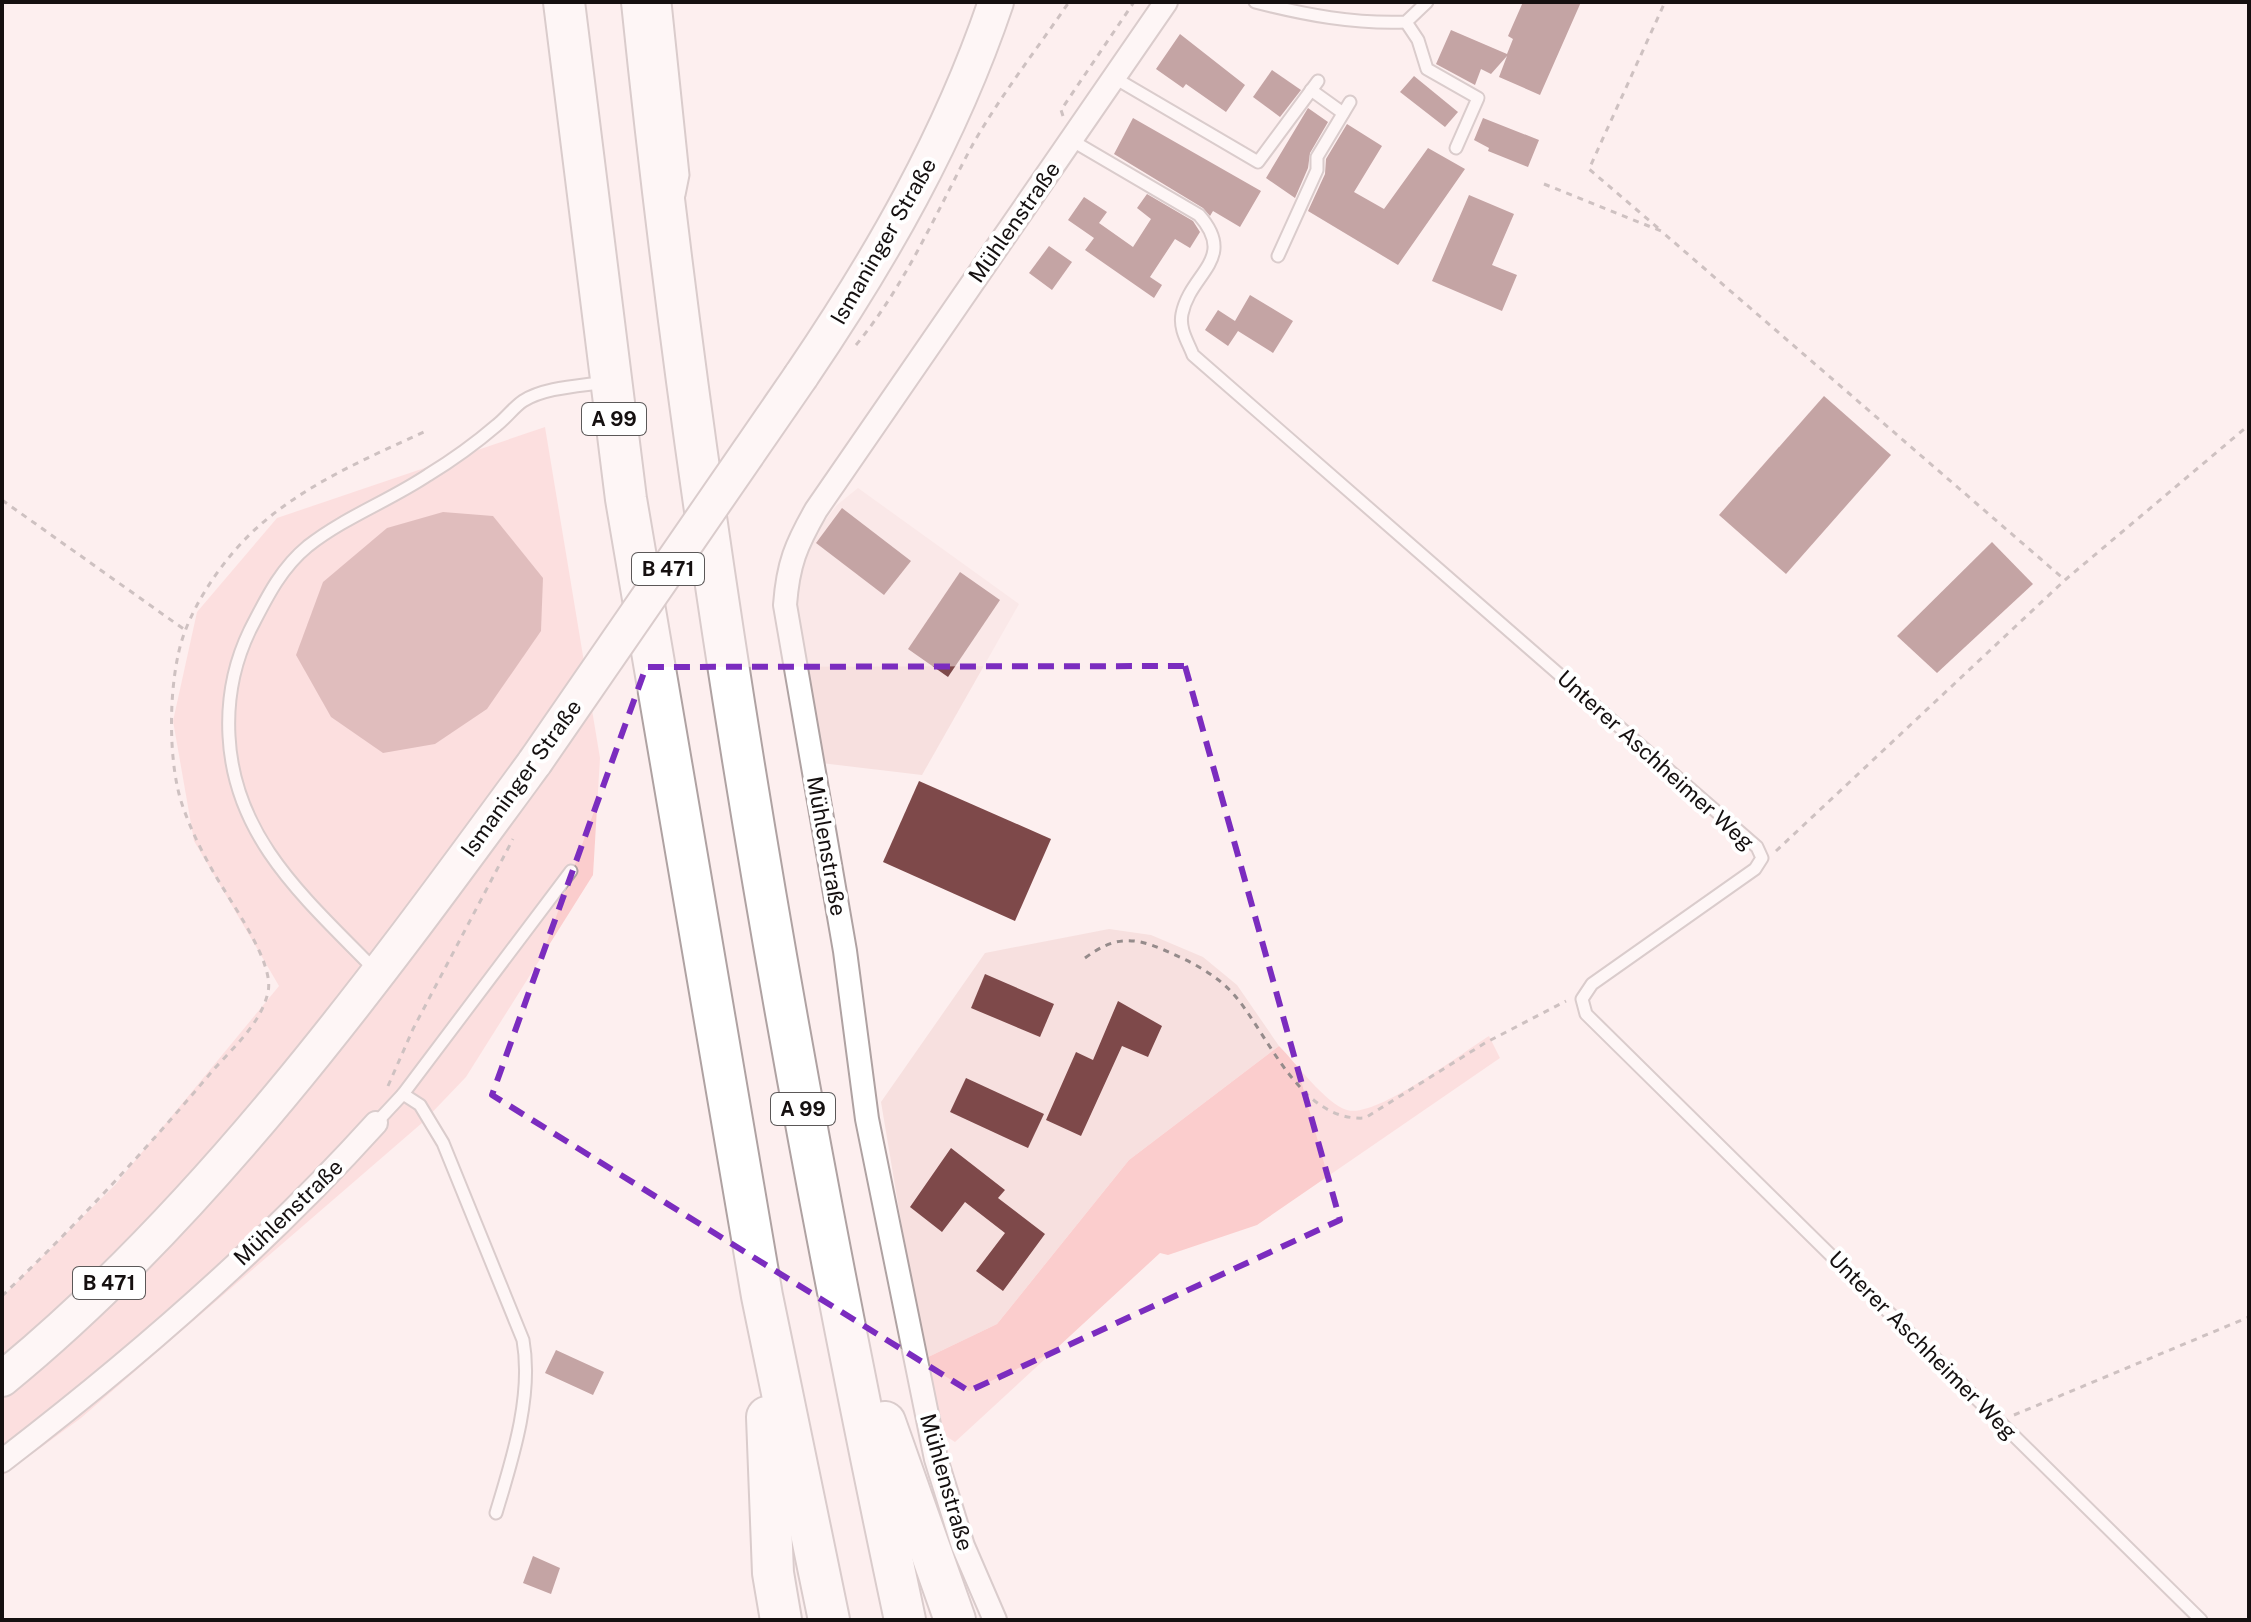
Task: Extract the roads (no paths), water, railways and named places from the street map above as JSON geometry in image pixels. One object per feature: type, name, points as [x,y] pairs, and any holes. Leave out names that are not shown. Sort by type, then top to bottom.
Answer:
[{"type":"highway","name":"A 99","points":[[564,2],[609,381],[661,712],[762,1296],[829,1620]]},
{"type":"highway","name":"A 99","points":[[642,2],[668,258],[751,816],[836,1287],[905,1620]]},
{"type":"highway","points":[[836,1287],[955,1620]]},
{"type":"highway","points":[[762,1296],[773,1573],[781,1620]]},
{"type":"main road","name":"B 471","points":[[954,112],[955,74],[978,2]]},
{"type":"main road","points":[[954,112],[996,2]]},
{"type":"main road","name":"B 471","points":[[954,112],[982,81],[1015,2]]},
{"type":"main road","name":"Ismaninger Straße","points":[[2,1379],[110,1282],[283,1091],[378,974],[535,762],[801,376],[886,245],[954,112]]},
{"type":"street","name":"Mühlenstraße","points":[[995,1620],[963,1546],[936,1459],[926,1414],[867,1119],[845,951],[785,605],[791,554],[816,510],[1166,2]]},
{"type":"street","name":"Mühlenstraße","points":[[2,1461],[136,1355],[310,1196],[376,1123]]},
{"type":"lane","points":[[665,2],[683,175],[668,258]]},
{"type":"lane","points":[[1255,2],[1301,14],[1368,23],[1406,22],[1427,2]]},
{"type":"lane","points":[[1406,22],[1418,40],[1427,69],[1478,98],[1456,148]]},
{"type":"lane","points":[[1113,77],[1258,162],[1314,85],[1343,113]]},
{"type":"lane","points":[[1278,256],[1317,170],[1317,157],[1350,102]]},
{"type":"lane","name":"Unterer Aschheimer Weg","points":[[1071,140],[1199,215],[1213,231],[1216,243],[1211,261],[1182,313],[1183,333],[1193,355],[1757,847],[1762,858],[1743,878],[1592,984],[1582,999],[1586,1014],[2201,1620]]},
{"type":"lane","points":[[378,974],[286,876],[254,833],[239,799],[230,769],[228,714],[234,672],[244,642],[277,579],[307,547],[360,511],[427,476],[496,426],[524,400],[544,393],[609,381]]},
{"type":"lane","name":"Mühlenstraße","points":[[376,1123],[403,1094],[571,871]]},
{"type":"lane","points":[[403,1094],[420,1105],[443,1143],[523,1340],[527,1365],[525,1391],[496,1513]]}]
